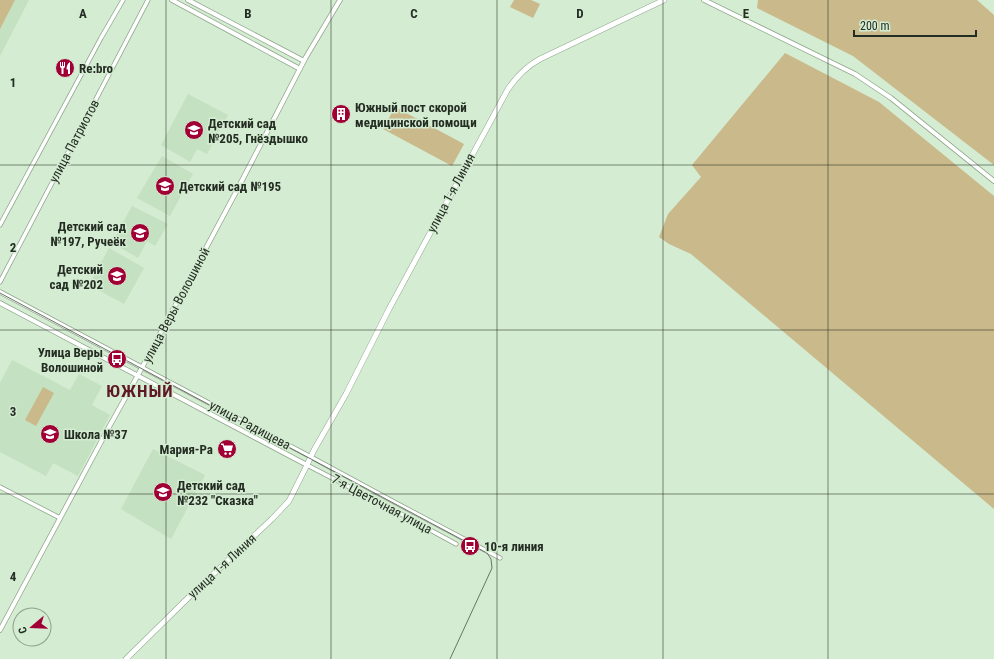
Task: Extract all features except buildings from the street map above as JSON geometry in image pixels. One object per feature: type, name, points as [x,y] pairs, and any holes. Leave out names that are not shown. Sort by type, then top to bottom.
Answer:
[{"type":"main road","name":"улица 1-я Линия","points":[[126,659],[289,501],[311,457],[346,394],[389,308],[514,80],[532,63],[664,0]]},
{"type":"street","name":"улица Патриотов","points":[[0,225],[123,0]]},
{"type":"street","name":"улица Патриотов","points":[[0,282],[148,0]]},
{"type":"street","points":[[172,0],[300,69]]},
{"type":"street","points":[[188,0],[304,61]]},
{"type":"street","name":"улица Веры Волошиной","points":[[0,630],[143,368],[304,61],[340,0]]},
{"type":"street","points":[[704,0],[855,74],[891,98],[994,181]]},
{"type":"street","points":[[245,40],[249,33]]},
{"type":"street","name":"улица Радищева","points":[[0,292],[500,558]]},
{"type":"street","name":"улица Радищева","points":[[0,303],[307,465]]},
{"type":"street","name":"7-я Цветочная улица","points":[[307,465],[456,544]]},
{"type":"street","points":[[0,487],[60,518]]},
{"type":"shaded area","points":[[0,0],[29,0],[0,56]]},
{"type":"shaded area","points":[[0,0],[15,0],[0,29]]},
{"type":"shaded area","points":[[514,0],[531,0],[540,4],[533,18],[510,7]]},
{"type":"shaded area","points":[[758,0],[977,0],[994,15],[994,165],[853,56],[757,8]]},
{"type":"shaded area","points":[[785,53],[879,102],[994,196],[994,509],[691,254],[669,244],[659,237],[668,214],[701,177],[692,165]]},
{"type":"shaded area","name":"Детский сад №205, Гнёздышко","points":[[188,94],[228,115],[207,154],[197,149],[190,162],[161,145]]},
{"type":"shaded area","points":[[395,107],[464,144],[452,166],[383,129]]},
{"type":"shaded area","name":"Детский сад №195","points":[[162,156],[193,174],[170,216],[137,198]]},
{"type":"shaded area","name":"Детский сад №197, Ручеёк","points":[[132,206],[168,224],[155,246],[147,241],[138,258],[112,243]]},
{"type":"shaded area","name":"Детский сад №202","points":[[109,248],[144,268],[124,304],[89,285]]},
{"type":"shaded area","name":"Школа №37","points":[[12,360],[70,390],[79,374],[102,386],[92,405],[110,415],[78,476],[53,463],[46,476],[0,452],[0,383]]},
{"type":"shaded area","points":[[43,387],[54,393],[36,426],[25,420]]},
{"type":"shaded area","name":"Детский сад №232 \"Сказка\"","points":[[153,449],[205,475],[171,539],[121,509]]},
{"type":"tram line","points":[[0,293],[487,553],[491,559],[492,568],[450,659]]},
{"type":"place","name":"Re:bro","points":[[65,68]]},
{"type":"place","name":"Южный пост скорой медицинской помощи","points":[[341,114]]},
{"type":"place","name":"Детский сад №205, Гнёздышко","points":[[194,130]]},
{"type":"place","name":"Детский сад №195","points":[[165,186]]},
{"type":"place","name":"Детский сад №197, Ручеёк","points":[[140,233]]},
{"type":"place","name":"Детский сад №202","points":[[117,276]]},
{"type":"place","name":"Улица Веры Волошиной","points":[[117,359]]},
{"type":"place","name":"Школа №37","points":[[50,434]]},
{"type":"place","name":"Мария-Ра","points":[[227,449]]},
{"type":"place","name":"Детский сад №232 \"Сказка\"","points":[[163,492]]},
{"type":"place","name":"10-я линия","points":[[470,546]]},
{"type":"district","name":"ЮЖНЫЙ","points":[[140,391]]}]
